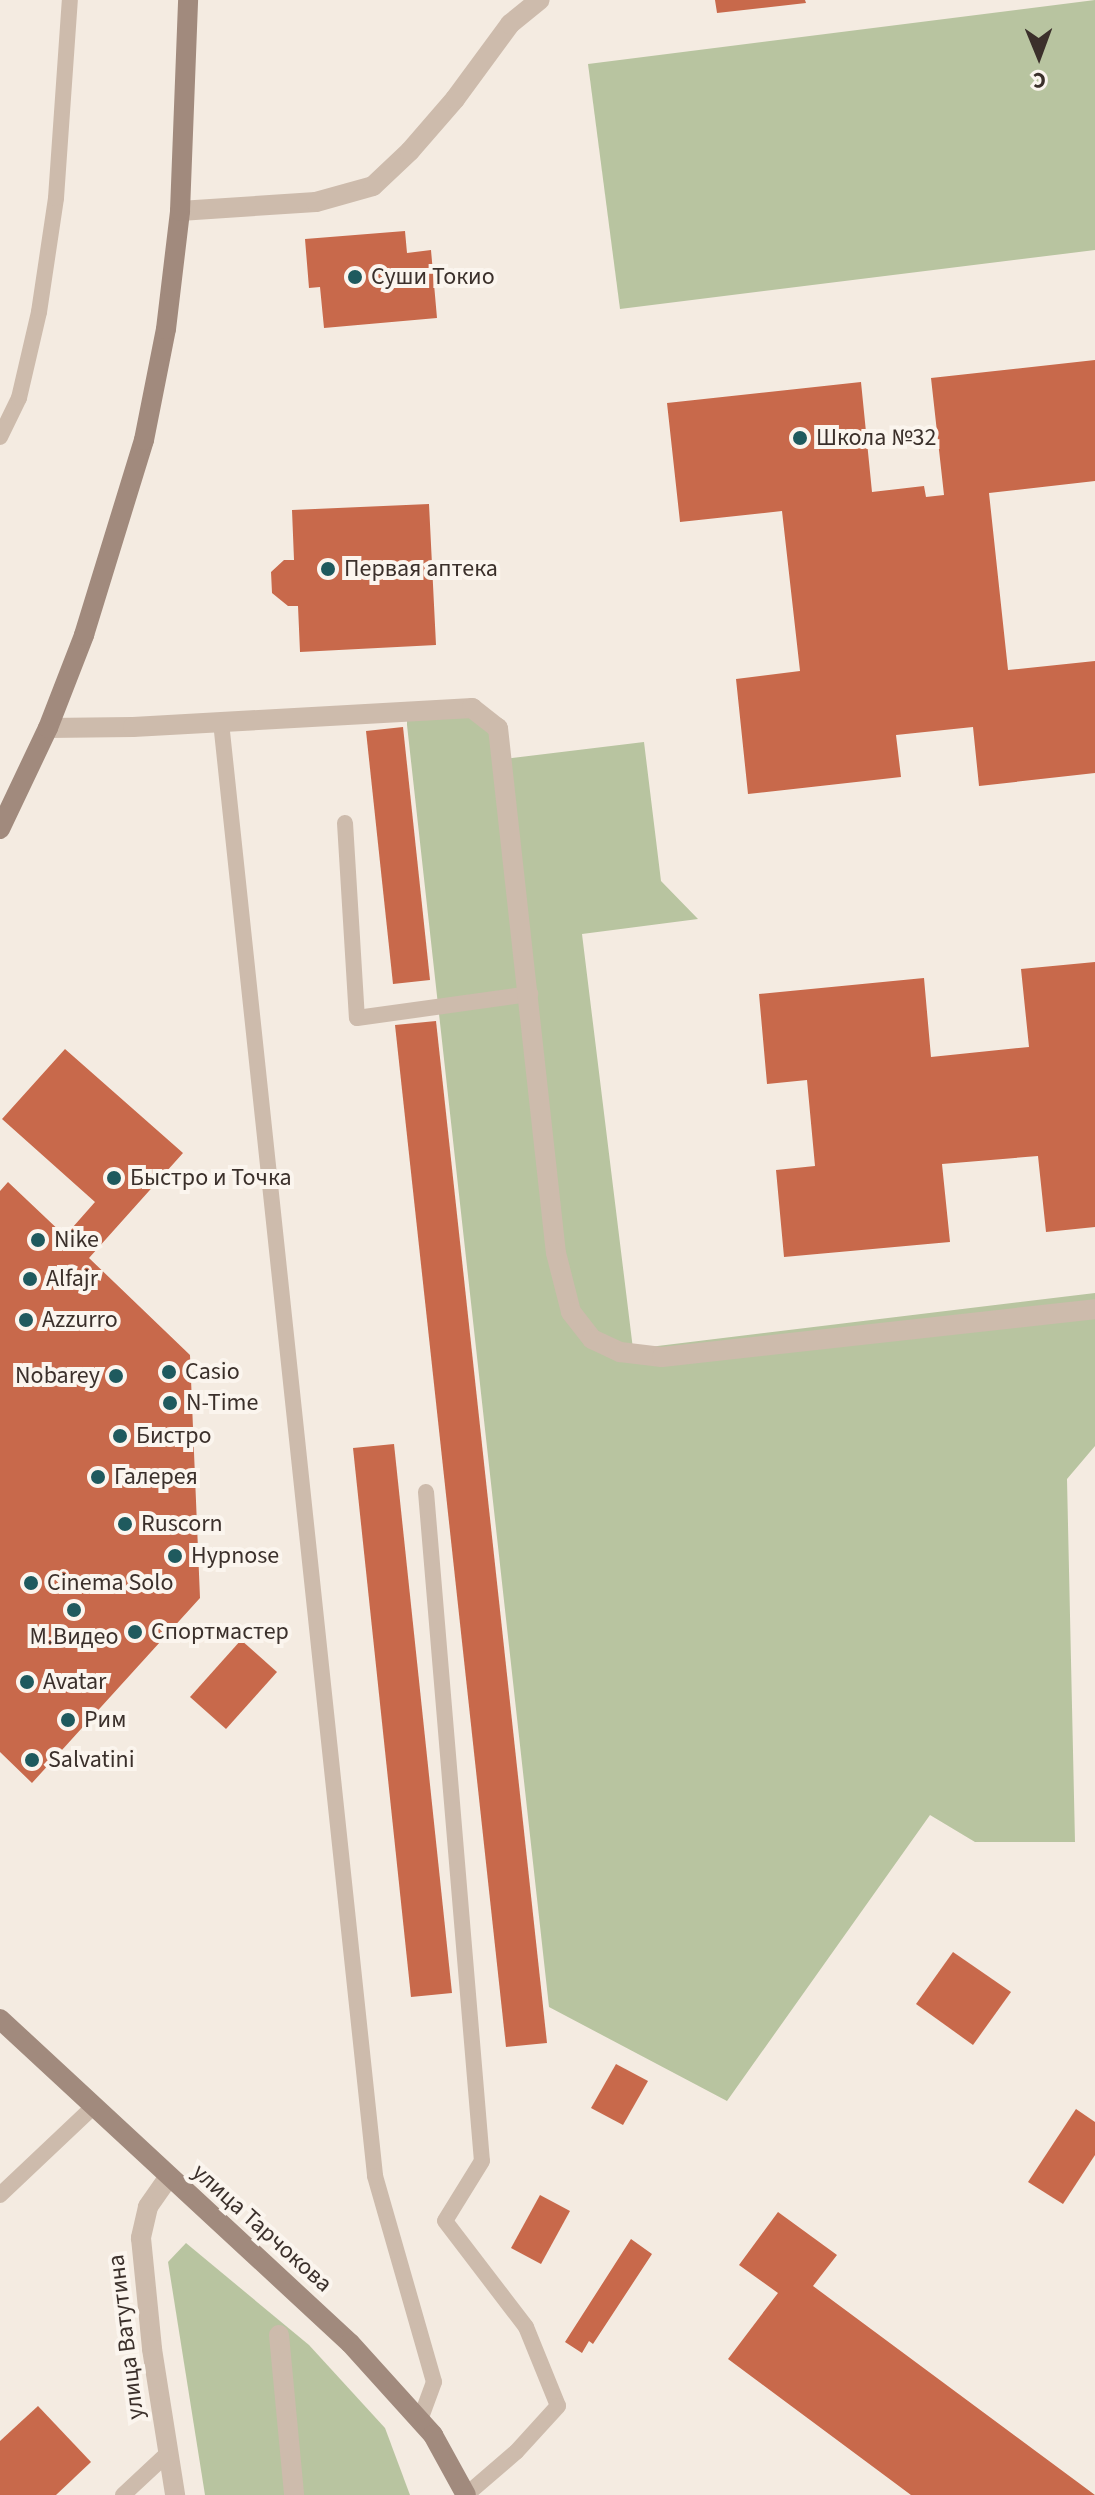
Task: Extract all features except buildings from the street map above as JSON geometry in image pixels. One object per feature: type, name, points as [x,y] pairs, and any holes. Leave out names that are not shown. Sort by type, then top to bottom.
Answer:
[{"type":"main road","points":[[0,829],[48,728],[84,635],[144,440],[166,329],[180,211],[188,0]]},
{"type":"main road","name":"улица Тарчокова","points":[[0,2019],[92,2108],[350,2343],[433,2435],[466,2495]]},
{"type":"street","points":[[180,211],[316,202],[373,186],[410,151],[455,99],[510,24],[540,0]]},
{"type":"street","points":[[48,728],[472,708],[498,728],[530,994],[556,1253],[571,1312],[592,1339],[620,1352],[662,1357],[1095,1309]]},
{"type":"street","name":"улица Ватутина","points":[[168,2178],[148,2207],[141,2238],[167,2454],[175,2495]]},
{"type":"street","points":[[279,2335],[294,2495]]},
{"type":"lane","points":[[0,437],[19,398],[39,312],[56,198],[70,0]]},
{"type":"lane","points":[[221,722],[375,2176],[434,2382],[420,2420]]},
{"type":"lane","points":[[345,823],[357,1018],[530,994]]},
{"type":"lane","points":[[426,1492],[482,2161],[445,2221],[526,2327],[558,2406],[516,2452],[466,2495]]},
{"type":"lane","points":[[0,2195],[92,2108]]},
{"type":"lane","points":[[123,2495],[167,2454]]},
{"type":"green space","points":[[1095,0],[1095,250],[620,309],[588,64]]},
{"type":"green space","points":[[472,708],[498,728],[503,759],[644,742],[661,881],[698,919],[582,934],[633,1349],[1095,1293],[1095,1446],[1067,1479],[1075,1842],[975,1842],[930,1815],[727,2101],[549,2007],[407,725],[407,710]]},
{"type":"green space","points":[[186,2243],[309,2345],[385,2428],[410,2495],[205,2495],[168,2262]]},
{"type":"place","name":"Суши Токио","points":[[355,277]]},
{"type":"place","name":"Школа №32","points":[[800,438]]},
{"type":"place","name":"Первая аптека","points":[[328,569]]},
{"type":"place","name":"Быстро и Точка","points":[[114,1178]]},
{"type":"place","name":"Nike","points":[[38,1240]]},
{"type":"place","name":"Alfajr","points":[[30,1279]]},
{"type":"place","name":"Azzurro","points":[[26,1320]]},
{"type":"place","name":"Casio","points":[[169,1372]]},
{"type":"place","name":"Nobarey","points":[[116,1376]]},
{"type":"place","name":"N-Time","points":[[170,1403]]},
{"type":"place","name":"Бистро","points":[[120,1436]]},
{"type":"place","name":"Галерея","points":[[98,1477]]},
{"type":"place","name":"Ruscorn","points":[[125,1524]]},
{"type":"place","name":"Hypnose","points":[[175,1556]]},
{"type":"place","name":"Cinema Solo","points":[[31,1583]]},
{"type":"place","name":"М.Видео","points":[[74,1610]]},
{"type":"place","name":"Спортмастер","points":[[135,1632]]},
{"type":"place","name":"Avatar","points":[[27,1682]]},
{"type":"place","name":"Рим","points":[[68,1720]]},
{"type":"place","name":"Salvatini","points":[[32,1760]]}]
